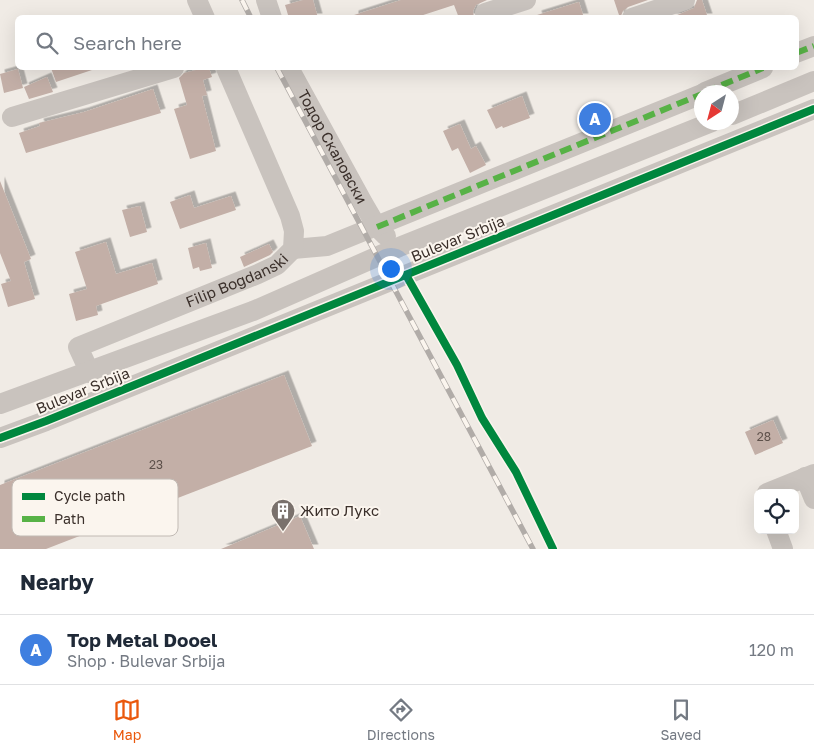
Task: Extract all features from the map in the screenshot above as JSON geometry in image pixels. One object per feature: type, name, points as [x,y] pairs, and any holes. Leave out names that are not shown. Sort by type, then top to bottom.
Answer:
[{"type":"street","points":[[197,0],[204,15]]},
{"type":"street","points":[[266,0],[271,15]]},
{"type":"street","points":[[641,15],[686,0]]},
{"type":"street","points":[[485,13],[520,1]]},
{"type":"street","points":[[799,52],[814,46]]},
{"type":"street","points":[[12,117],[167,70]]},
{"type":"street","name":"Filip Bogdanski","points":[[90,373],[78,347],[258,274],[277,265],[293,249],[295,240],[290,216],[227,70]]},
{"type":"street","name":"Тодор Скаловски","points":[[290,70],[377,227]]},
{"type":"street","points":[[723,85],[758,70]]},
{"type":"street","points":[[739,112],[814,81]]},
{"type":"street","points":[[293,249],[327,246],[694,97]]},
{"type":"street","name":"Bulevar Srbija","points":[[0,438],[814,109]]},
{"type":"street","name":"Bulevar Srbija","points":[[0,404],[90,373],[253,310],[400,247],[694,129]]},
{"type":"street","points":[[377,227],[400,247]]},
{"type":"street","points":[[777,489],[810,476],[814,499]]},
{"type":"street","points":[[778,534],[784,549]]},
{"type":"building","points":[[303,0],[313,0],[317,15],[288,15],[285,5]]},
{"type":"building","points":[[401,0],[487,0],[476,5],[474,15],[458,15],[454,5],[423,15],[354,15]]},
{"type":"building","points":[[614,0],[648,0],[628,7],[621,15],[619,15]]},
{"type":"building","points":[[697,0],[702,0],[707,15],[677,15],[694,8]]},
{"type":"building","points":[[579,2],[583,15],[537,15]]},
{"type":"building","points":[[18,70],[23,88],[4,93],[0,74]]},
{"type":"building","points":[[52,70],[92,70],[56,82]]},
{"type":"building","points":[[196,70],[210,70],[212,77],[203,80],[207,95],[202,96],[216,151],[190,159],[174,109],[187,105],[179,78],[184,73]]},
{"type":"building","points":[[47,77],[53,92],[29,99],[24,87]]},
{"type":"building","points":[[153,89],[161,113],[26,153],[19,133],[40,126],[39,123],[84,112]]},
{"type":"building","points":[[522,96],[530,118],[496,129],[487,110]]},
{"type":"building","points":[[460,124],[471,149],[476,146],[486,165],[470,173],[458,148],[452,151],[443,131]]},
{"type":"building","points":[[0,181],[31,259],[24,262],[35,299],[8,307],[1,284],[11,281],[0,253]]},
{"type":"building","points":[[190,195],[194,208],[231,196],[236,210],[180,229],[170,202]]},
{"type":"building","points":[[140,206],[147,232],[130,237],[122,210]]},
{"type":"building","points":[[106,242],[116,274],[152,263],[158,284],[96,306],[98,315],[76,321],[69,294],[87,289],[75,252]]},
{"type":"building","points":[[206,243],[212,268],[200,271],[199,267],[193,269],[188,248]]},
{"type":"building","points":[[269,244],[273,252],[270,255],[244,267],[240,257]]},
{"type":"building","points":[[284,375],[312,446],[178,498],[178,479],[15,479]]},
{"type":"building","points":[[773,420],[783,443],[755,455],[745,432]]},
{"type":"building","points":[[12,480],[12,536],[80,536],[46,549],[0,549],[0,485]]},
{"type":"building","name":"Жито Лукс","points":[[300,516],[314,549],[221,549]]},
{"type":"railway","points":[[242,0],[250,15]]},
{"type":"railway","points":[[278,70],[533,549]]},
{"type":"marked path","points":[[799,52],[814,46]]},
{"type":"marked path","points":[[722,85],[758,70]]},
{"type":"marked path","points":[[377,227],[694,97]]},
{"type":"cycle path","points":[[0,438],[814,109]]},
{"type":"cycle path","points":[[406,275],[457,365],[482,418],[516,472],[553,549]]},
{"type":"place","name":"Top Metal Dooel","points":[[595,119]]},
{"type":"place","name":"Жито Лукс","points":[[283,532]]}]
